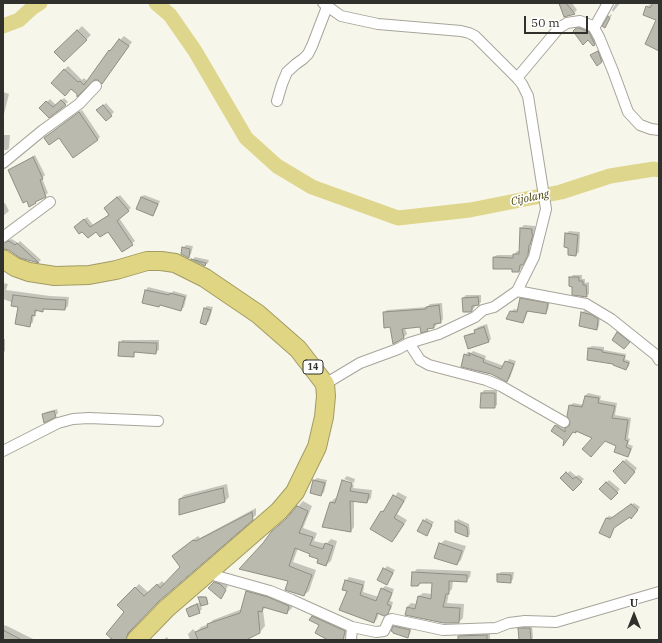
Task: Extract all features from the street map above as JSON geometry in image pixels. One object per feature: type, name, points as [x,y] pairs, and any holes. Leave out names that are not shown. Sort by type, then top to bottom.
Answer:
[{"type":"highway","name":"14","points":[[3,259],[15,267],[29,272],[56,276],[89,275],[116,270],[147,261],[175,263],[206,278],[258,314],[298,349],[325,384],[326,396],[324,417],[316,447],[295,492],[279,511],[166,609],[136,640]]},
{"type":"street","points":[[594,28],[608,3]]},
{"type":"street","points":[[277,101],[287,72],[308,54],[325,5],[341,16],[378,24],[461,31],[475,36],[517,78],[528,96],[546,209],[534,258],[518,291],[494,307],[483,310],[475,317],[439,334],[409,343],[398,349],[360,363],[325,384]]},
{"type":"street","points":[[517,78],[559,28],[567,23],[580,21],[594,28],[613,71],[628,112],[640,125],[659,130]]},
{"type":"street","points":[[3,163],[43,130],[79,104],[96,86]]},
{"type":"street","points":[[3,237],[50,202]]},
{"type":"street","points":[[518,291],[586,304],[611,319],[659,360]]},
{"type":"street","points":[[409,343],[420,360],[429,365],[486,380],[501,386],[564,422]]},
{"type":"street","points":[[3,451],[53,426],[73,419],[89,418],[158,421]]},
{"type":"street","points":[[206,573],[270,591],[352,627],[376,632],[384,631],[389,620],[392,618],[443,630],[496,628],[509,623],[525,621],[556,622],[659,592]]},
{"type":"street","points":[[351,640],[352,627]]},
{"type":"building","points":[[559,3],[566,3],[575,14],[564,17]]},
{"type":"building","points":[[653,3],[659,3],[659,51],[645,44],[656,20],[643,15],[646,6],[650,8]]},
{"type":"building","points":[[608,16],[610,18],[605,28],[602,26]]},
{"type":"building","points":[[576,28],[589,32],[595,45],[593,46],[588,40],[583,45],[573,31]]},
{"type":"building","points":[[77,30],[87,40],[64,62],[54,52]]},
{"type":"building","points":[[119,39],[129,46],[102,84],[98,80],[94,80],[77,97],[77,94],[71,89],[65,96],[51,83],[64,69],[78,82],[80,81],[84,85],[109,50],[110,51]]},
{"type":"building","points":[[598,51],[602,62],[597,66],[590,55]]},
{"type":"building","points":[[61,100],[66,105],[49,118],[39,108],[46,101],[53,107]]},
{"type":"building","points":[[103,105],[112,116],[106,121],[96,110]]},
{"type":"building","points":[[79,112],[98,140],[73,158],[59,138],[49,145],[44,138]]},
{"type":"building","points":[[33,157],[43,179],[40,180],[46,197],[35,202],[36,203],[29,207],[27,201],[23,203],[8,170]]},
{"type":"building","points":[[117,197],[129,211],[117,221],[133,245],[122,252],[108,232],[100,237],[96,232],[88,238],[82,232],[79,234],[74,227],[84,219],[90,227],[109,215],[104,208]]},
{"type":"building","points":[[141,197],[158,204],[153,216],[136,209]]},
{"type":"building","points":[[520,228],[532,229],[533,234],[529,245],[528,255],[523,265],[520,265],[519,272],[512,272],[512,269],[493,269],[493,257],[513,258],[513,254],[519,254]]},
{"type":"building","points":[[565,233],[578,235],[576,256],[568,255],[568,248],[564,247]]},
{"type":"building","points":[[9,241],[15,245],[17,243],[39,263],[20,258],[9,250],[3,249],[3,243]]},
{"type":"building","points":[[182,247],[190,249],[189,258],[181,254]]},
{"type":"building","points":[[191,259],[206,263],[205,266]]},
{"type":"building","points":[[569,277],[579,277],[579,281],[583,281],[583,285],[586,285],[587,297],[572,295],[572,287],[569,286]]},
{"type":"building","points":[[145,290],[169,295],[170,293],[185,297],[181,311],[160,305],[159,307],[142,303]]},
{"type":"building","points":[[13,295],[66,300],[65,310],[43,309],[43,312],[35,310],[35,316],[32,315],[30,327],[15,324],[18,307],[11,306]]},
{"type":"building","points":[[478,297],[479,305],[472,306],[472,311],[470,312],[463,312],[462,298]]},
{"type":"building","points":[[520,298],[548,303],[546,314],[527,311],[523,323],[506,319],[510,311],[517,312]]},
{"type":"building","points":[[439,305],[441,323],[434,324],[434,328],[427,329],[428,331],[421,333],[420,327],[402,329],[404,338],[393,344],[390,327],[384,328],[383,312],[426,309],[426,307]]},
{"type":"building","points":[[204,308],[211,310],[206,325],[200,323]]},
{"type":"building","points":[[581,312],[592,315],[598,319],[597,330],[579,326]]},
{"type":"building","points":[[484,327],[489,342],[468,349],[464,336],[475,333],[474,330]]},
{"type":"building","points":[[617,332],[630,342],[624,349],[612,340]]},
{"type":"building","points":[[119,342],[157,343],[156,354],[134,352],[134,357],[118,356]]},
{"type":"building","points":[[588,348],[625,356],[623,361],[629,363],[626,370],[613,364],[587,360]]},
{"type":"building","points":[[469,353],[484,359],[483,362],[501,369],[505,361],[514,364],[507,382],[491,374],[461,367],[464,354],[470,356]]},
{"type":"building","points":[[481,393],[495,393],[495,408],[480,408]]},
{"type":"building","points":[[585,396],[599,398],[598,403],[615,406],[612,418],[628,420],[625,440],[628,441],[626,447],[631,449],[628,457],[614,452],[616,446],[605,441],[591,457],[582,449],[592,438],[576,431],[576,433],[573,432],[563,446],[564,440],[551,431],[555,425],[565,432],[565,428],[569,426],[570,422],[567,416],[569,405],[582,407]]},
{"type":"building","points":[[54,411],[56,417],[44,423],[42,414]]},
{"type":"building","points":[[623,461],[635,472],[625,484],[613,471]]},
{"type":"building","points":[[566,472],[573,479],[576,477],[582,482],[573,491],[560,478]]},
{"type":"building","points":[[313,480],[325,483],[321,496],[310,493]]},
{"type":"building","points":[[342,480],[352,483],[350,491],[369,494],[367,503],[350,501],[351,532],[322,527],[330,502],[335,503]]},
{"type":"building","points":[[606,482],[618,493],[611,500],[599,489]]},
{"type":"building","points":[[223,488],[225,502],[179,515],[179,499]]},
{"type":"building","points":[[393,495],[404,501],[394,518],[404,524],[392,542],[370,529],[381,511],[383,512]]},
{"type":"building","points":[[631,504],[638,510],[631,519],[630,517],[614,528],[610,538],[599,533],[606,518],[610,519]]},
{"type":"building","points":[[297,506],[308,511],[299,533],[313,537],[310,545],[323,549],[325,543],[333,546],[326,566],[317,563],[318,559],[309,556],[310,554],[295,548],[289,566],[312,575],[304,596],[285,590],[288,581],[239,569],[271,532],[286,519]]},
{"type":"building","points":[[252,512],[253,520],[159,601],[128,633],[126,640],[113,640],[106,634],[124,612],[117,605],[135,587],[144,596],[157,584],[160,588],[180,567],[172,556],[193,540],[196,541]]},
{"type":"building","points":[[423,520],[432,525],[427,536],[417,531]]},
{"type":"building","points":[[455,521],[467,527],[468,537],[455,532]]},
{"type":"building","points":[[439,543],[462,551],[457,565],[434,558]]},
{"type":"building","points":[[383,568],[393,573],[387,585],[377,580]]},
{"type":"building","points":[[412,572],[467,575],[467,582],[449,581],[449,594],[446,594],[443,607],[460,608],[459,623],[444,623],[405,615],[407,607],[415,609],[418,596],[431,599],[432,583],[420,583],[418,586],[411,586]]},
{"type":"building","points":[[497,574],[511,575],[511,583],[497,582]]},
{"type":"building","points":[[345,580],[363,585],[360,595],[376,601],[381,588],[392,593],[387,604],[391,606],[388,614],[384,616],[377,613],[374,623],[339,610],[347,591],[342,590]]},
{"type":"building","points":[[214,582],[220,584],[226,590],[221,599],[208,588]]},
{"type":"building","points":[[246,591],[268,597],[289,606],[287,614],[263,607],[262,612],[258,611],[260,633],[246,640],[198,640],[195,632],[208,627],[207,624],[240,613]]},
{"type":"building","points":[[198,597],[206,597],[208,604],[201,606]]},
{"type":"building","points":[[197,604],[200,613],[189,617],[186,609]]},
{"type":"building","points":[[312,616],[345,631],[343,640],[328,640],[315,633],[319,625],[309,620]]},
{"type":"building","points":[[393,626],[410,630],[408,638],[393,633],[391,631]]},
{"type":"building","points":[[518,628],[530,628],[531,640],[519,640]]},
{"type":"building","points":[[3,630],[22,640],[3,640]]},
{"type":"building","points":[[487,635],[487,640],[458,640],[458,636]]},
{"type":"waterway","points":[[3,26],[19,20],[40,3]]},
{"type":"waterway","name":"Cijolang","points":[[156,3],[170,15],[195,51],[246,138],[277,166],[312,187],[398,218],[470,210],[561,192],[610,176],[654,169],[659,170]]}]
